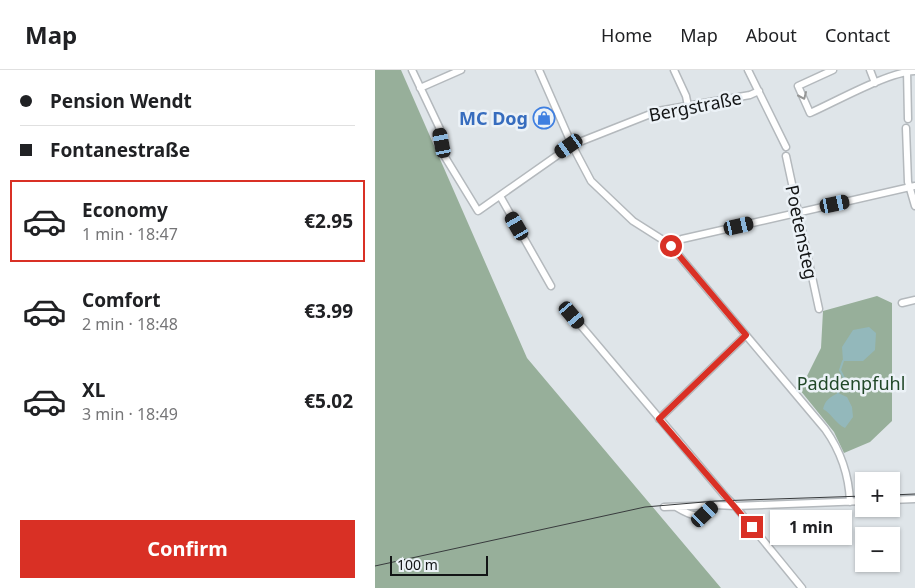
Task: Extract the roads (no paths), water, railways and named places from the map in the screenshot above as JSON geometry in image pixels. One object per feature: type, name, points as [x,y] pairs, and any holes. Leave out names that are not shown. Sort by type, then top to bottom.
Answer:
[{"type":"street","points":[[412,70],[420,88],[461,70]]},
{"type":"street","points":[[539,70],[572,145],[591,181],[633,221],[671,246],[825,429],[840,454],[850,502]]},
{"type":"street","points":[[674,70],[686,96],[688,106]]},
{"type":"street","points":[[748,70],[786,147]]},
{"type":"street","points":[[833,70],[798,86],[810,113],[907,70],[915,71]]},
{"type":"street","points":[[870,70],[875,83]]},
{"type":"street","points":[[907,70],[908,119]]},
{"type":"street","name":"Bergstraße","points":[[420,88],[440,129],[445,157],[478,211],[572,145],[641,116],[658,111],[701,105],[750,95],[759,91]]},
{"type":"street","points":[[906,128],[908,182],[913,187],[915,206]]},
{"type":"street","name":"Poetensteg","points":[[786,156],[819,308]]},
{"type":"street","points":[[671,246],[682,239],[913,187]]},
{"type":"street","points":[[500,196],[551,286]]},
{"type":"street","points":[[902,302],[915,300]]},
{"type":"street","points":[[572,315],[735,506],[802,588]]},
{"type":"street","points":[[659,419],[746,335]]},
{"type":"street","points":[[900,500],[915,500]]},
{"type":"street","points":[[664,507],[715,504],[735,506],[855,502]]},
{"type":"street","points":[[675,506],[688,515],[696,516],[705,514],[715,504]]},
{"type":"water","points":[[869,327],[876,333],[875,350],[863,361],[843,361],[842,347],[853,330]]},
{"type":"water","points":[[838,393],[847,397],[852,407],[853,417],[845,428],[823,409],[828,399]]},
{"type":"waterway","points":[[838,393],[844,378],[840,370],[843,361]]},
{"type":"tram line","points":[[900,495],[915,494]]},
{"type":"tram line","points":[[375,566],[645,507],[716,501],[855,496]]},
{"type":"place","name":"MC Dog","points":[[544,118]]},
{"type":"park label","name":"Paddenpfuhl","points":[[851,383]]}]
